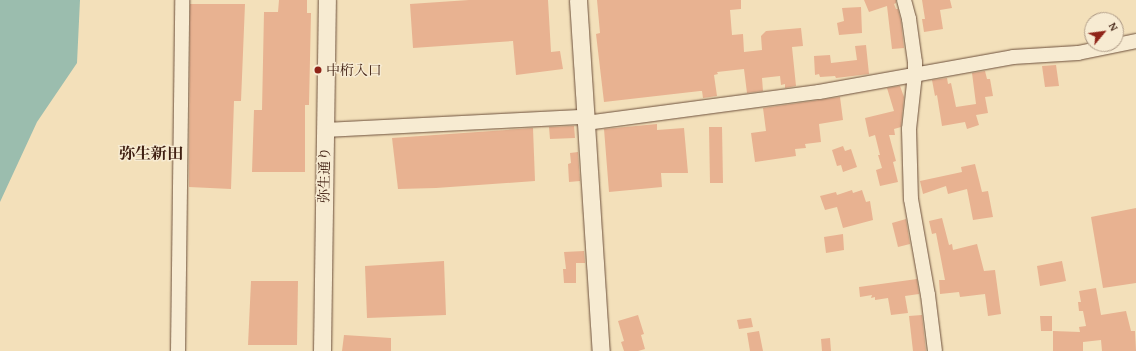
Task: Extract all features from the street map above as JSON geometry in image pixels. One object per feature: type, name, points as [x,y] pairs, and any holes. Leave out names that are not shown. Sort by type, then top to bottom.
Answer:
[{"type":"street","points":[[178,351],[182,0]]},
{"type":"street","name":"弥生通り","points":[[322,351],[327,0]]},
{"type":"street","points":[[578,0],[601,351]]},
{"type":"street","points":[[904,0],[909,19],[915,74],[909,129],[911,200],[928,295],[935,351]]},
{"type":"street","points":[[325,130],[586,120],[819,92],[1013,58],[1078,53],[1136,41]]},
{"type":"shaded area","points":[[0,0],[80,0],[77,63],[37,122],[0,202]]},
{"type":"building","points":[[279,0],[307,0],[307,13],[311,13],[309,105],[305,105],[305,172],[252,172],[254,110],[262,110],[264,12],[278,12]]},
{"type":"building","points":[[469,0],[548,0],[551,52],[560,51],[563,69],[516,75],[513,41],[413,48],[410,4]]},
{"type":"building","points":[[597,0],[741,0],[741,9],[730,10],[732,35],[743,34],[744,52],[762,50],[761,36],[766,31],[801,28],[803,46],[792,47],[796,86],[785,88],[785,84],[781,85],[780,76],[762,78],[763,91],[747,93],[744,69],[717,72],[718,74],[714,75],[717,96],[703,98],[702,91],[700,91],[604,102],[596,34],[600,33]]},
{"type":"building","points":[[864,0],[896,0],[896,3],[894,4],[896,9],[898,9],[901,21],[904,48],[892,49],[887,6],[869,12]]},
{"type":"building","points":[[922,0],[950,0],[952,8],[940,10],[943,29],[924,32],[922,19],[925,19]]},
{"type":"building","points":[[190,4],[245,4],[241,101],[234,101],[231,189],[189,187]]},
{"type":"building","points":[[861,7],[862,33],[839,35],[837,23],[844,21],[842,8]]},
{"type":"building","points":[[866,45],[869,74],[836,78],[835,76],[820,77],[819,74],[815,75],[814,56],[830,55],[831,63],[857,60],[855,46]]},
{"type":"building","points":[[1056,65],[1059,86],[1045,87],[1042,66]]},
{"type":"building","points":[[985,71],[987,79],[990,79],[993,96],[985,97],[988,113],[976,115],[979,125],[967,129],[965,122],[942,126],[937,95],[935,96],[932,80],[947,78],[948,84],[951,83],[956,107],[976,104],[972,73]]},
{"type":"building","points":[[900,86],[904,97],[901,127],[894,129],[895,135],[889,135],[896,161],[893,162],[898,182],[880,186],[876,170],[882,168],[878,155],[880,155],[875,135],[869,137],[865,118],[894,111],[887,88]]},
{"type":"building","points":[[840,97],[843,120],[819,124],[821,142],[805,144],[806,148],[795,149],[796,156],[755,162],[751,133],[766,131],[763,108]]},
{"type":"building","points":[[657,124],[657,130],[684,128],[688,173],[661,173],[662,187],[609,192],[604,129]]},
{"type":"building","points":[[574,126],[575,138],[550,139],[549,127]]},
{"type":"building","points":[[709,127],[722,127],[723,183],[710,183]]},
{"type":"building","points":[[533,128],[535,181],[436,188],[398,189],[392,138]]},
{"type":"building","points":[[843,146],[845,151],[851,149],[857,167],[843,172],[841,165],[837,166],[832,150]]},
{"type":"building","points":[[578,152],[580,181],[569,182],[568,164],[571,163],[570,153]]},
{"type":"building","points":[[975,164],[982,192],[988,191],[993,217],[973,220],[967,189],[948,194],[946,186],[923,194],[920,181],[962,172],[961,167]]},
{"type":"building","points":[[852,190],[853,193],[862,190],[866,202],[870,201],[873,220],[843,228],[837,207],[825,210],[820,196],[836,192],[837,195]]},
{"type":"building","points":[[1136,208],[1136,283],[1103,288],[1091,217]]},
{"type":"building","points":[[942,218],[949,245],[952,244],[953,250],[977,244],[984,271],[995,270],[1001,314],[988,316],[985,294],[960,297],[959,292],[940,294],[939,280],[945,280],[936,233],[932,234],[929,221]]},
{"type":"building","points":[[906,219],[910,244],[898,247],[892,223]]},
{"type":"building","points":[[843,234],[844,250],[826,253],[824,237]]},
{"type":"building","points":[[584,251],[585,263],[576,263],[576,283],[564,283],[563,269],[566,269],[564,252]]},
{"type":"building","points":[[444,261],[446,315],[367,318],[365,266]]},
{"type":"building","points":[[1062,261],[1066,281],[1040,286],[1037,266]]},
{"type":"building","points":[[917,279],[919,294],[905,296],[908,313],[891,315],[888,298],[875,300],[875,297],[871,298],[872,295],[860,297],[859,287]]},
{"type":"building","points":[[251,281],[298,281],[297,345],[248,345]]},
{"type":"building","points":[[1096,288],[1101,315],[1126,311],[1131,331],[1135,331],[1136,351],[1102,351],[1101,340],[1083,342],[1083,351],[1053,351],[1053,331],[1080,332],[1079,327],[1086,326],[1083,311],[1079,311],[1078,302],[1081,302],[1079,291]]},
{"type":"building","points":[[638,315],[644,334],[641,335],[645,349],[638,351],[624,351],[621,342],[624,341],[618,321]]},
{"type":"building","points":[[922,315],[926,351],[913,351],[909,316]]},
{"type":"building","points":[[1040,316],[1052,316],[1052,331],[1041,331]]},
{"type":"building","points":[[751,318],[753,327],[739,329],[737,320]]},
{"type":"building","points":[[759,331],[763,351],[750,351],[747,333]]},
{"type":"building","points":[[344,335],[391,338],[391,351],[342,351]]},
{"type":"building","points":[[830,338],[831,351],[822,351],[821,339]]},
{"type":"place","name":"中桁入口","points":[[318,70]]},
{"type":"district","name":"弥生新田","points":[[151,153]]}]
